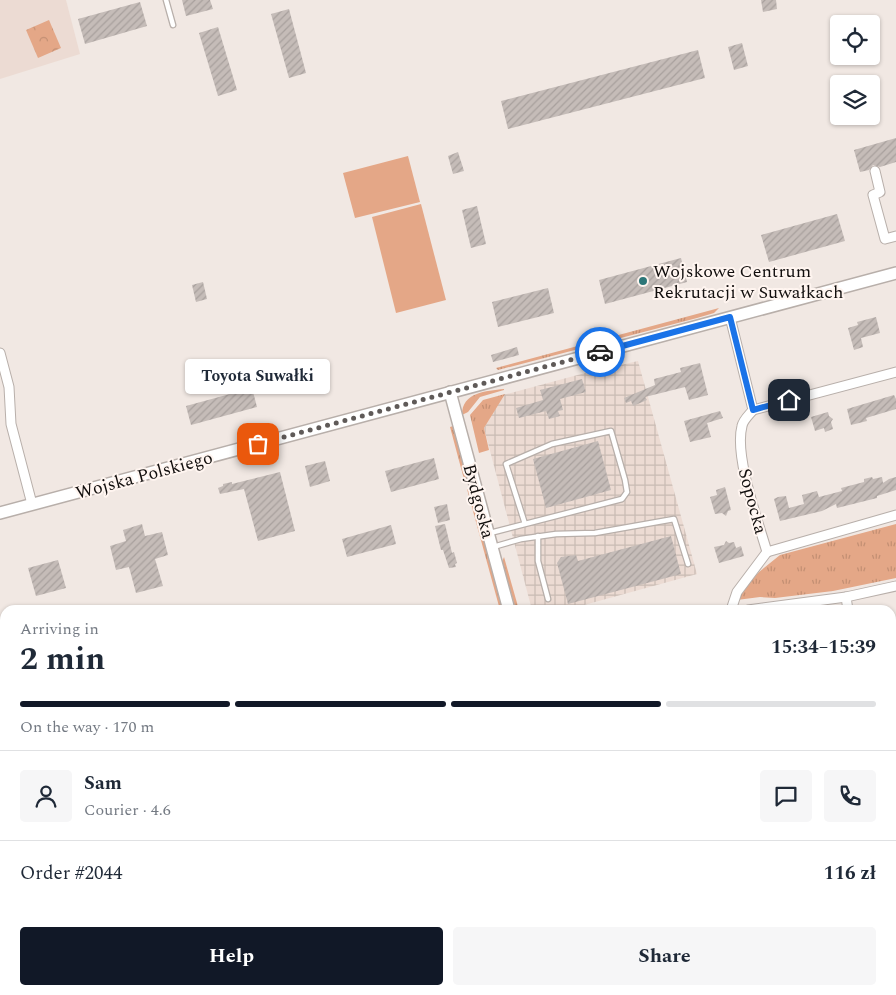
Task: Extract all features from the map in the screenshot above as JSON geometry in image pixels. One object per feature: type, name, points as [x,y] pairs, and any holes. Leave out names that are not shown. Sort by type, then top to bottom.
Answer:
[{"type":"street","points":[[875,171],[880,192],[873,195],[885,238],[896,236]]},
{"type":"street","name":"Wojska Polskiego","points":[[0,513],[896,273]]},
{"type":"street","points":[[730,317],[753,410],[896,372]]},
{"type":"street","points":[[0,353],[9,387],[11,424],[32,504]]},
{"type":"street","name":"Bydgoska","points":[[450,392],[508,605]]},
{"type":"street","name":"Sopocka","points":[[753,410],[742,424],[741,449],[746,480],[767,552],[896,515]]},
{"type":"street","points":[[733,605],[737,592],[767,552]]},
{"type":"street","points":[[786,605],[846,597],[896,586]]},
{"type":"street","points":[[846,597],[847,605]]},
{"type":"lane","points":[[166,0],[173,25]]},
{"type":"lane","points":[[488,534],[622,499],[627,492],[611,431],[552,444],[506,464],[525,524]]},
{"type":"lane","points":[[492,548],[538,536],[595,533],[674,519],[688,564]]},
{"type":"lane","points":[[538,536],[538,561],[548,599]]},
{"type":"shaded area","points":[[0,0],[66,0],[80,54],[0,79]]},
{"type":"shaded area","points":[[638,361],[697,574],[584,605],[531,605],[484,428],[503,395]]},
{"type":"green space","points":[[49,20],[61,48],[38,58],[26,30]]},
{"type":"green space","points":[[408,156],[420,202],[355,218],[343,173]]},
{"type":"green space","points":[[421,204],[446,300],[396,313],[372,217]]},
{"type":"green space","points":[[719,308],[714,313],[697,318],[498,370],[496,368]]},
{"type":"green space","points":[[504,389],[480,397],[468,412],[462,415],[463,407],[471,397],[483,392]]},
{"type":"green space","points":[[505,394],[484,428],[489,450],[479,453],[470,415],[483,400]]},
{"type":"green space","points":[[453,426],[468,480],[465,483],[450,427]]},
{"type":"green space","points":[[467,489],[470,490],[502,605],[499,605]]},
{"type":"green space","points":[[896,524],[896,578],[833,591],[775,598],[760,597],[737,600],[741,592],[759,572],[780,555]]},
{"type":"green space","points":[[504,557],[518,605],[515,605],[502,562]]},
{"type":"building","points":[[182,0],[210,0],[213,9],[186,16]]},
{"type":"building","points":[[761,0],[776,0],[777,9],[763,12]]},
{"type":"building","points":[[140,2],[147,26],[85,44],[78,19]]},
{"type":"building","points":[[289,9],[306,73],[289,78],[271,14]]},
{"type":"building","points":[[218,27],[237,90],[218,96],[199,33]]},
{"type":"building","points":[[742,43],[748,66],[734,70],[728,47]]},
{"type":"building","points":[[698,50],[705,78],[508,129],[501,101]]},
{"type":"building","points":[[896,138],[896,162],[880,167],[873,165],[869,170],[860,172],[854,150]]},
{"type":"building","points":[[458,152],[464,171],[453,174],[448,156]]},
{"type":"building","points":[[477,206],[486,244],[471,248],[462,210]]},
{"type":"building","points":[[837,214],[845,241],[769,262],[761,235]]},
{"type":"building","name":"Wojskowe Centrum Rekrutacji w Suwałkach","points":[[681,258],[687,282],[605,304],[599,280]]},
{"type":"building","points":[[203,282],[207,299],[196,302],[192,285]]},
{"type":"building","points":[[548,288],[554,313],[498,327],[492,302]]},
{"type":"building","points":[[876,317],[880,333],[861,338],[863,347],[854,350],[848,328],[858,325],[857,322]]},
{"type":"building","points":[[517,347],[519,355],[493,362],[491,355]]},
{"type":"building","points":[[700,363],[708,395],[689,400],[685,387],[645,397],[647,400],[633,406],[631,401],[626,403],[624,398],[655,385],[654,379],[681,372],[680,368]]},
{"type":"building","points":[[582,379],[586,392],[560,399],[563,410],[558,411],[560,416],[549,419],[546,411],[519,418],[516,408],[543,400],[540,390]]},
{"type":"building","points":[[252,388],[257,407],[191,425],[186,406]]},
{"type":"building","points":[[894,395],[896,409],[866,418],[867,421],[851,425],[847,409]]},
{"type":"building","points":[[720,411],[723,418],[707,423],[711,437],[690,442],[684,421]]},
{"type":"building","points":[[828,412],[829,416],[833,419],[831,422],[833,429],[825,432],[824,428],[815,431],[811,417]]},
{"type":"building","points":[[598,441],[611,490],[546,508],[533,459]]},
{"type":"building","points":[[434,458],[439,479],[391,492],[385,471]]},
{"type":"building","points":[[325,461],[330,481],[310,487],[305,466]]},
{"type":"building","points":[[280,472],[295,531],[258,541],[244,489],[220,494],[218,488],[223,486],[223,484],[232,482],[232,484]]},
{"type":"building","points":[[872,477],[873,479],[882,477],[883,483],[896,477],[896,490],[877,496],[877,498],[837,508],[836,504],[822,511],[780,521],[774,499],[778,497],[786,496],[789,508],[804,504],[802,495],[817,491],[819,497],[842,491],[841,488],[864,482],[864,479]]},
{"type":"building","points":[[725,487],[731,510],[728,511],[726,516],[722,513],[715,514],[710,497],[717,495],[716,490]]},
{"type":"building","points":[[447,504],[450,520],[438,523],[434,507]]},
{"type":"building","points":[[142,524],[145,536],[162,532],[168,555],[155,559],[163,586],[136,593],[129,567],[116,570],[110,546],[126,541],[123,530]]},
{"type":"building","points":[[445,524],[452,553],[454,552],[457,563],[455,564],[456,567],[449,568],[443,550],[441,550],[435,526]]},
{"type":"building","points":[[391,525],[396,544],[347,557],[342,539]]},
{"type":"building","points":[[671,536],[681,574],[568,604],[557,563],[561,557],[576,555],[578,561]]},
{"type":"building","points":[[726,541],[729,543],[734,542],[736,548],[741,546],[744,556],[719,563],[714,547],[724,545]]},
{"type":"building","points":[[58,560],[66,588],[36,596],[28,568]]},
{"type":"way so far","points":[[258,444],[600,352]]},
{"type":"place","name":"Wojskowe Centrum Rekrutacji w Suwałkach","points":[[643,281]]},
{"type":"place","name":"Toyota Suwałki","points":[[258,444]]},
{"type":"route","points":[[600,352],[730,317],[753,410],[789,400]]}]
